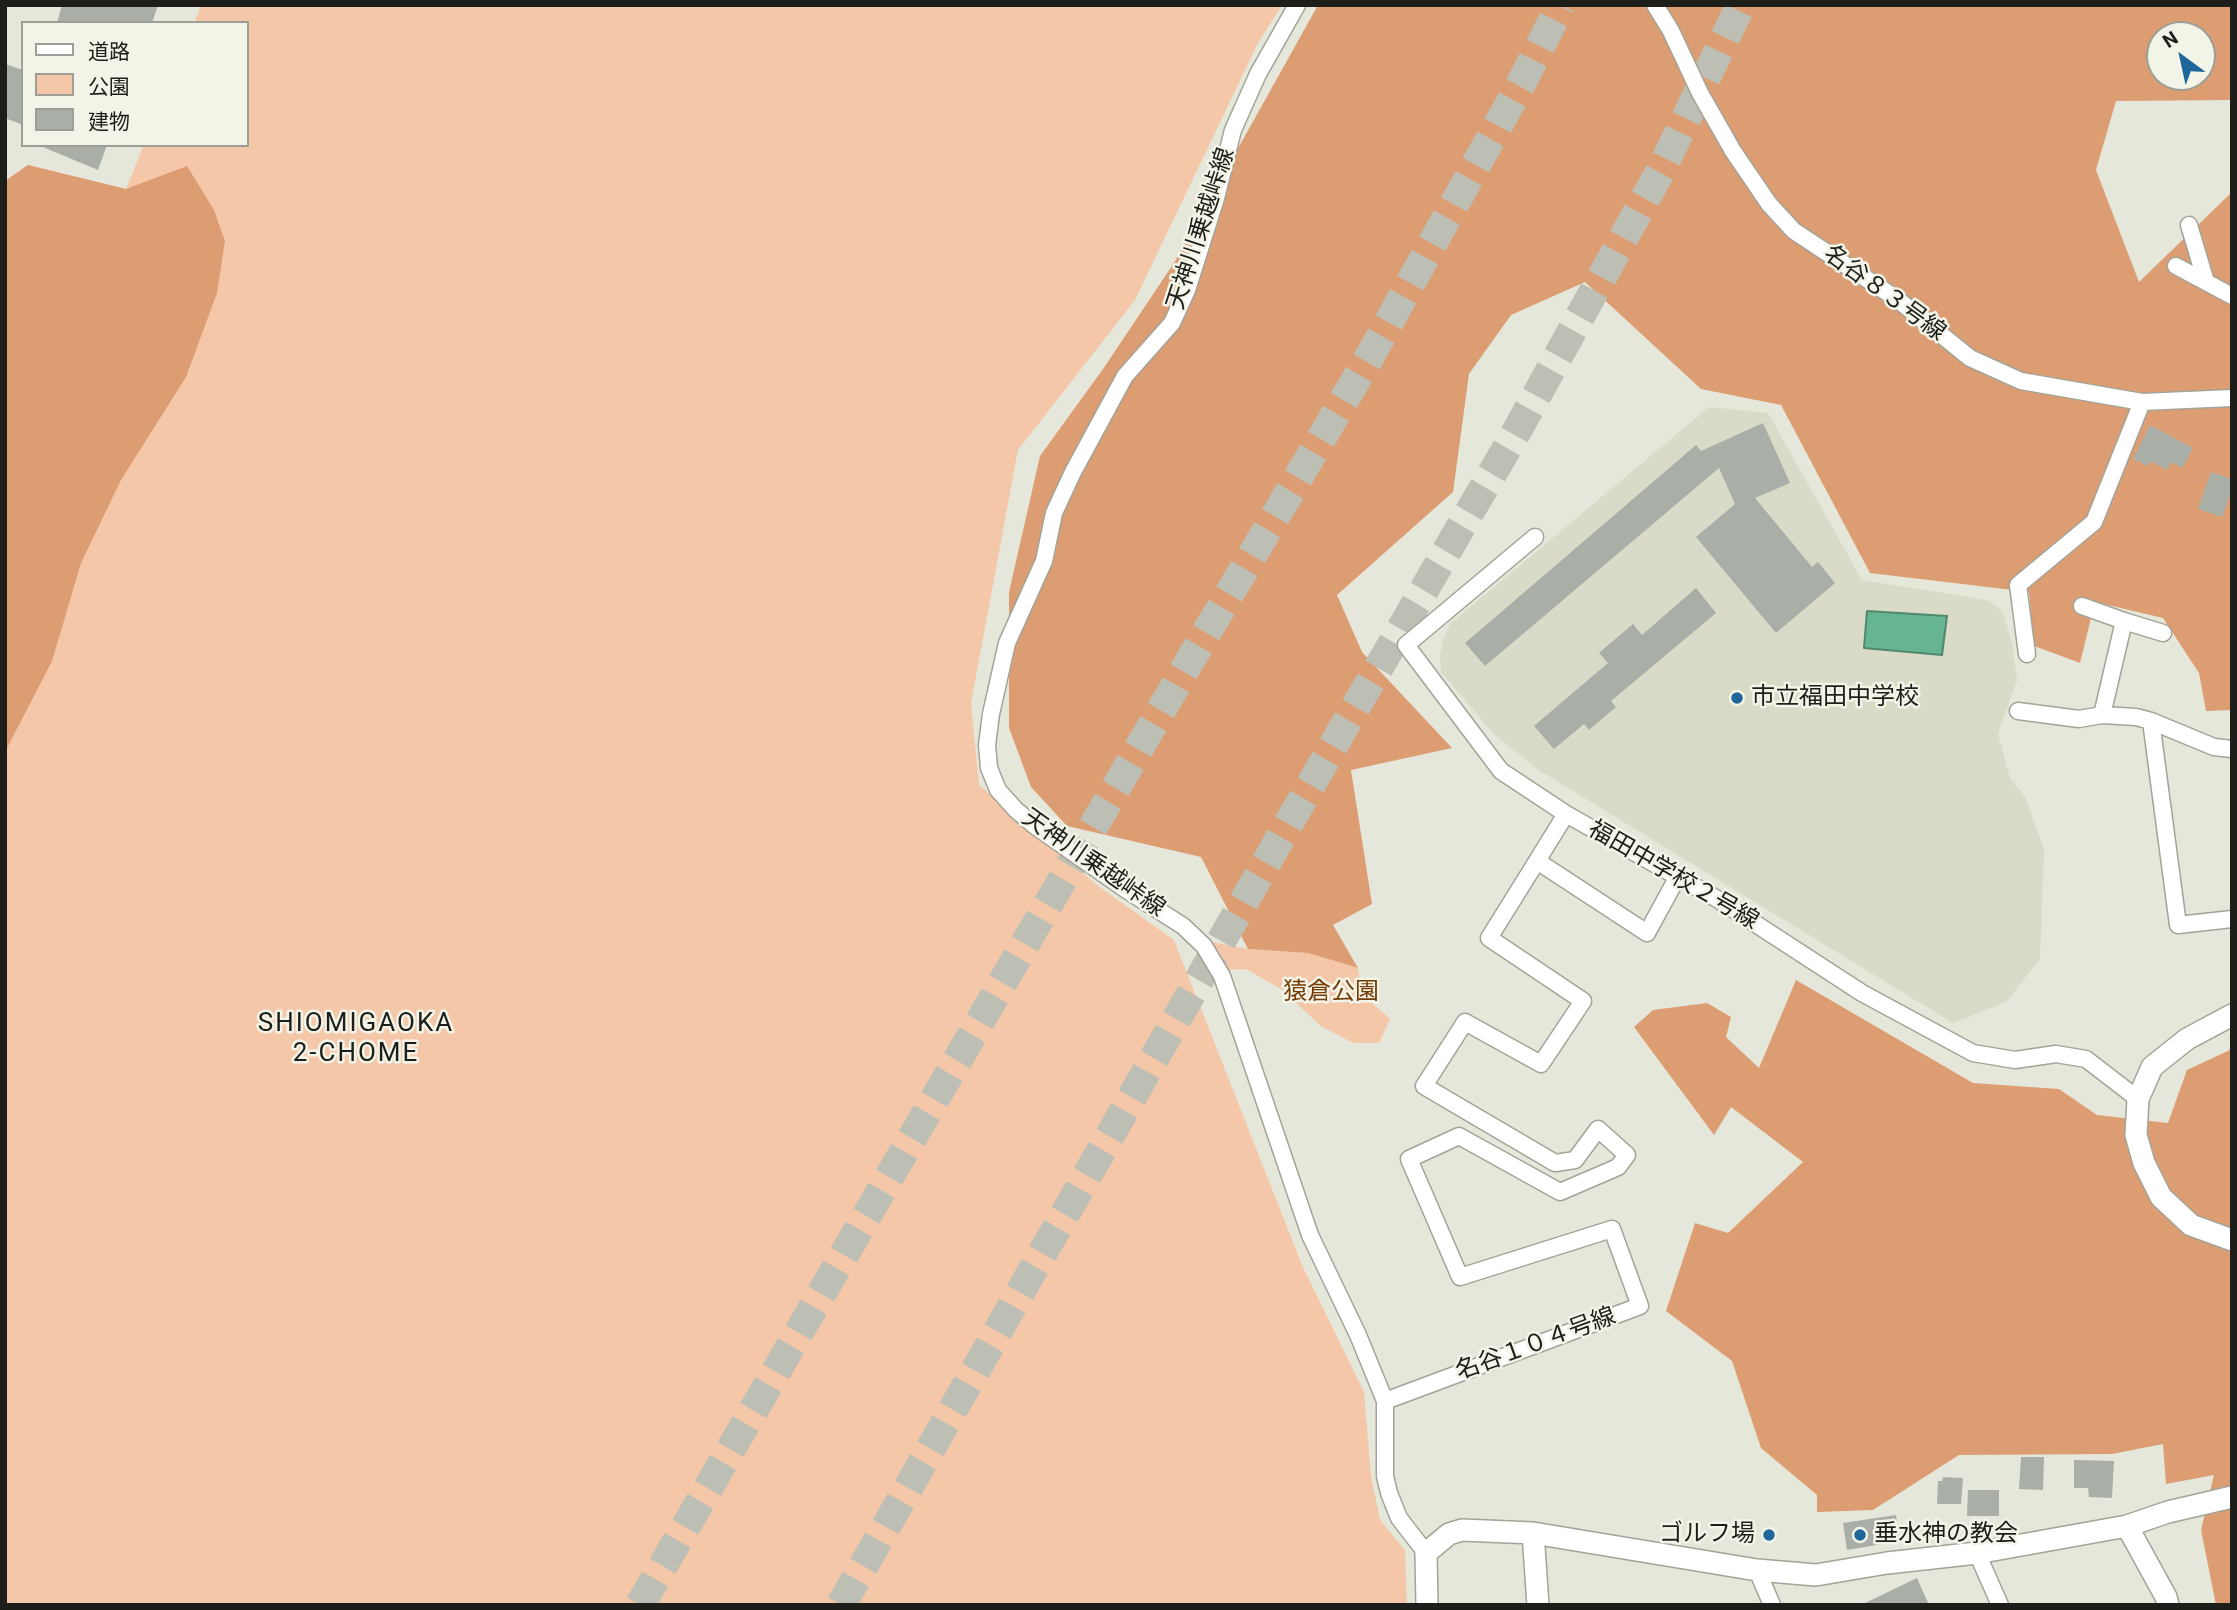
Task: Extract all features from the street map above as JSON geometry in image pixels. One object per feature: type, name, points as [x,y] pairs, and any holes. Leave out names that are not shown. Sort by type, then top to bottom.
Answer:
[{"type":"street","name":"天神川乗越峠線","points":[[1297,5],[1258,74],[1233,130],[1216,198],[1187,290],[1177,312],[1171,323],[1125,376],[1054,513],[1044,561],[1007,643],[990,714],[987,745],[989,768],[998,790],[1035,826],[1125,890],[1183,926],[1204,946],[1222,976],[1310,1235],[1358,1335],[1385,1401],[1387,1485],[1399,1518],[1426,1553]]},
{"type":"street","name":"名谷８３号線","points":[[1655,5],[1733,151],[1769,204],[1794,231],[1897,299],[1970,358],[2021,381],[2142,402],[2232,398]]},
{"type":"street","points":[[2189,225],[2206,282]]},
{"type":"street","points":[[2175,266],[2232,296]]},
{"type":"street","points":[[2027,654],[2018,584],[2094,522],[2142,402]]},
{"type":"street","name":"福田中学校２号線","points":[[1535,537],[1406,645],[1501,771],[1566,814],[1719,900],[1862,993],[1973,1054],[2015,1060],[2056,1054],[2086,1059],[2138,1099]]},
{"type":"street","points":[[2082,606],[2162,633]]},
{"type":"street","points":[[2102,715],[2124,621]]},
{"type":"street","points":[[2018,711],[2079,719],[2102,715],[2136,717],[2214,747],[2232,749]]},
{"type":"street","points":[[2151,721],[2178,925],[2232,919]]},
{"type":"street","points":[[1566,814],[1537,861],[1647,933],[1677,878]]},
{"type":"street","name":"名谷１０４号線","points":[[1385,1401],[1640,1306],[1612,1229],[1460,1277],[1409,1159],[1459,1136],[1560,1192],[1618,1167],[1627,1155],[1598,1129],[1575,1160],[1555,1163],[1424,1086],[1465,1022],[1541,1064],[1583,1001],[1489,938],[1537,861]]},
{"type":"street","points":[[2232,1014],[2187,1039],[2152,1067],[2138,1099],[2136,1135],[2144,1163],[2161,1197],[2191,1225],[2232,1240]]},
{"type":"street","points":[[1427,1605],[1426,1553],[1456,1531],[1533,1533],[1757,1570],[1815,1575],[1887,1563],[1977,1553],[2127,1526],[2168,1512],[2232,1497]]},
{"type":"street","points":[[2127,1526],[2168,1605]]},
{"type":"street","points":[[1533,1533],[1538,1605]]},
{"type":"street","points":[[1977,1553],[2000,1605]]},
{"type":"street","points":[[1757,1570],[1772,1605]]},
{"type":"shaded area","points":[[1318,5],[2232,5],[2232,100],[2116,101],[2096,170],[2139,282],[2232,192],[2232,710],[2206,711],[2199,673],[2163,618],[2095,602],[2080,663],[2034,646],[2029,592],[1870,573],[1781,405],[1701,389],[1585,282],[1511,315],[1469,374],[1453,492],[1337,595],[1362,652],[1452,748],[1351,770],[1372,904],[1333,925],[1358,968],[1308,953],[1248,949],[1201,857],[1067,826],[1031,787],[1009,728],[1009,592],[1040,456],[1103,369],[1174,263]]},
{"type":"shaded area","points":[[28,165],[126,189],[187,166],[214,210],[225,241],[217,293],[186,377],[121,480],[81,563],[52,661],[5,752],[5,181]]},
{"type":"shaded area","name":"市立福田中学校","points":[[1709,407],[1768,413],[1862,580],[1987,600],[2003,612],[2012,643],[2017,680],[1998,734],[2010,778],[2025,797],[2044,849],[2040,959],[2006,1002],[1953,1023],[1537,769],[1494,734],[1441,672],[1443,640],[1450,624]]},
{"type":"shaded area","points":[[1867,611],[1947,616],[1942,655],[1864,648]]},
{"type":"shaded area","points":[[1796,980],[1973,1083],[2059,1089],[2097,1115],[2168,1123],[2187,1070],[2232,1049],[2232,1605],[2216,1605],[2201,1530],[2214,1475],[2166,1484],[2163,1444],[2112,1454],[1959,1455],[1873,1510],[1817,1512],[1817,1495],[1761,1448],[1732,1361],[1666,1311],[1695,1223],[1728,1233],[1803,1162],[1731,1107],[1714,1135],[1634,1027],[1653,1010],[1707,1003],[1731,1017],[1726,1037],[1759,1068]]},
{"type":"green space","points":[[201,5],[1282,5],[1257,45],[1135,300],[1018,450],[971,703],[979,785],[1097,885],[1174,940],[1302,1265],[1364,1392],[1371,1476],[1380,1520],[1405,1550],[1407,1605],[5,1605],[5,181],[28,165],[126,189],[143,147],[248,147],[248,21],[195,21]]},
{"type":"green space","name":"猿倉公園","points":[[1207,941],[1248,949],[1308,953],[1358,968],[1363,995],[1390,1019],[1379,1043],[1353,1043],[1321,1026],[1281,989],[1246,969],[1224,970]]},
{"type":"building","points":[[62,5],[158,5],[153,21],[58,21]]},
{"type":"building","points":[[5,64],[21,69],[21,124],[5,118]]},
{"type":"building","points":[[43,147],[106,147],[98,170]]},
{"type":"building","points":[[1763,423],[1790,483],[1755,498],[1812,567],[1818,562],[1835,583],[1776,633],[1696,537],[1735,504],[1719,468],[1485,666],[1465,643],[1696,445],[1701,451]]},
{"type":"building","points":[[2150,425],[2193,448],[2182,468],[2171,462],[2167,470],[2150,461],[2148,466],[2133,459]]},
{"type":"building","points":[[2211,472],[2232,479],[2232,491],[2222,517],[2198,509]]},
{"type":"building","points":[[1696,588],[1716,613],[1611,701],[1616,707],[1589,730],[1584,724],[1554,749],[1534,726],[1608,663],[1599,653],[1633,624],[1642,635]]},
{"type":"building","points":[[2021,1457],[2044,1457],[2043,1490],[2019,1489]]},
{"type":"building","points":[[2074,1460],[2114,1461],[2112,1498],[2089,1497],[2088,1488],[2074,1488]]},
{"type":"building","points":[[1943,1477],[1963,1478],[1961,1504],[1937,1504],[1938,1481],[1942,1481]]},
{"type":"building","points":[[1968,1490],[1999,1490],[1999,1516],[1967,1516]]},
{"type":"building","points":[[1896,1515],[1899,1538],[1888,1540],[1889,1543],[1847,1550],[1843,1523]]},
{"type":"building","points":[[1917,1578],[1929,1605],[1861,1605]]},
{"type":"tunnel","points":[[640,1605],[1370,356],[1522,82],[1561,5]]},
{"type":"tunnel","points":[[841,1605],[1345,725],[1514,436],[1661,170],[1741,5]]},
{"type":"place","name":"市立福田中学校","points":[[1737,698]]},
{"type":"place","name":"ゴルフ場","points":[[1769,1535]]},
{"type":"place","name":"垂水神の教会","points":[[1860,1535]]},
{"type":"district","name":"SHIOMIGAOKA 2-CHOME","points":[[356,1039]]}]
